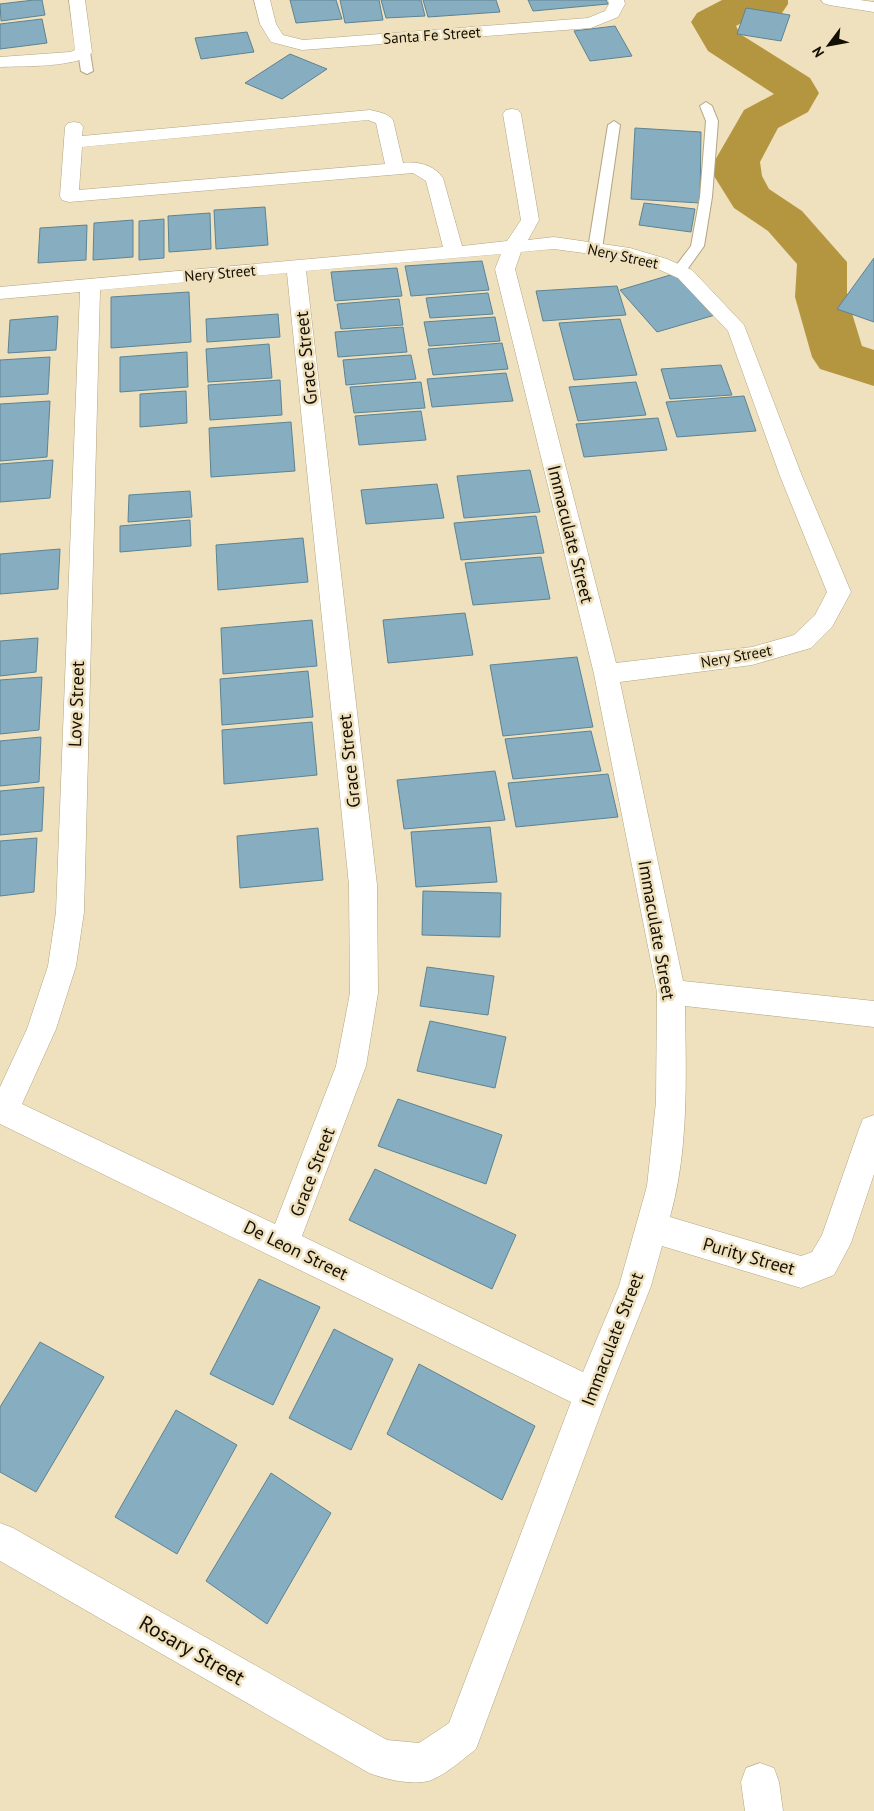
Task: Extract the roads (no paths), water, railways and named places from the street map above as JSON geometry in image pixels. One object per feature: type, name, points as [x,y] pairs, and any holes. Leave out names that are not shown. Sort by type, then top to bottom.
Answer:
[{"type":"street","points":[[0,62],[72,57],[84,52],[77,0]]},
{"type":"street","name":"Santa Fe Street","points":[[262,0],[268,24],[277,38],[302,45],[591,23],[612,14],[617,4],[616,0]]},
{"type":"street","points":[[829,0],[874,7]]},
{"type":"street","name":"Immaculate Street","points":[[383,1759],[424,1763],[463,1736],[592,1394],[635,1286],[663,1186],[671,1102],[670,992],[606,674],[505,269],[507,257],[513,245],[530,220],[512,114]]},
{"type":"street","points":[[396,169],[384,120],[370,115],[74,134],[69,196],[396,169],[416,166],[434,178],[454,252]]},
{"type":"street","name":"Nery Street","points":[[0,293],[513,245],[554,243],[630,254],[660,263],[685,274],[737,329],[790,476],[839,592],[824,620],[802,642],[752,656],[606,674]]},
{"type":"street","name":"Grace Street","points":[[283,1244],[351,1066],[364,993],[363,885],[296,266]]},
{"type":"street","name":"Love Street","points":[[2,1110],[41,1029],[62,966],[70,912],[90,285]]},
{"type":"street","points":[[670,992],[874,1014]]},
{"type":"street","name":"De Leon Street","points":[[2,1110],[592,1394]]},
{"type":"street","name":"Purity Street","points":[[651,1227],[801,1272],[823,1264],[836,1244],[874,1129]]},
{"type":"street","name":"Rosary Street","points":[[0,1541],[383,1759]]},
{"type":"lane","points":[[84,52],[87,71]]},
{"type":"lane","points":[[679,271],[697,246],[706,197],[712,121],[706,106]]},
{"type":"lane","points":[[595,249],[614,125]]},
{"type":"waterway","points":[[767,0],[767,4],[740,7],[712,22],[723,42],[794,87],[797,93],[792,102],[760,120],[737,162],[738,176],[751,198],[785,221],[822,262],[821,297],[839,357],[874,369]]}]
